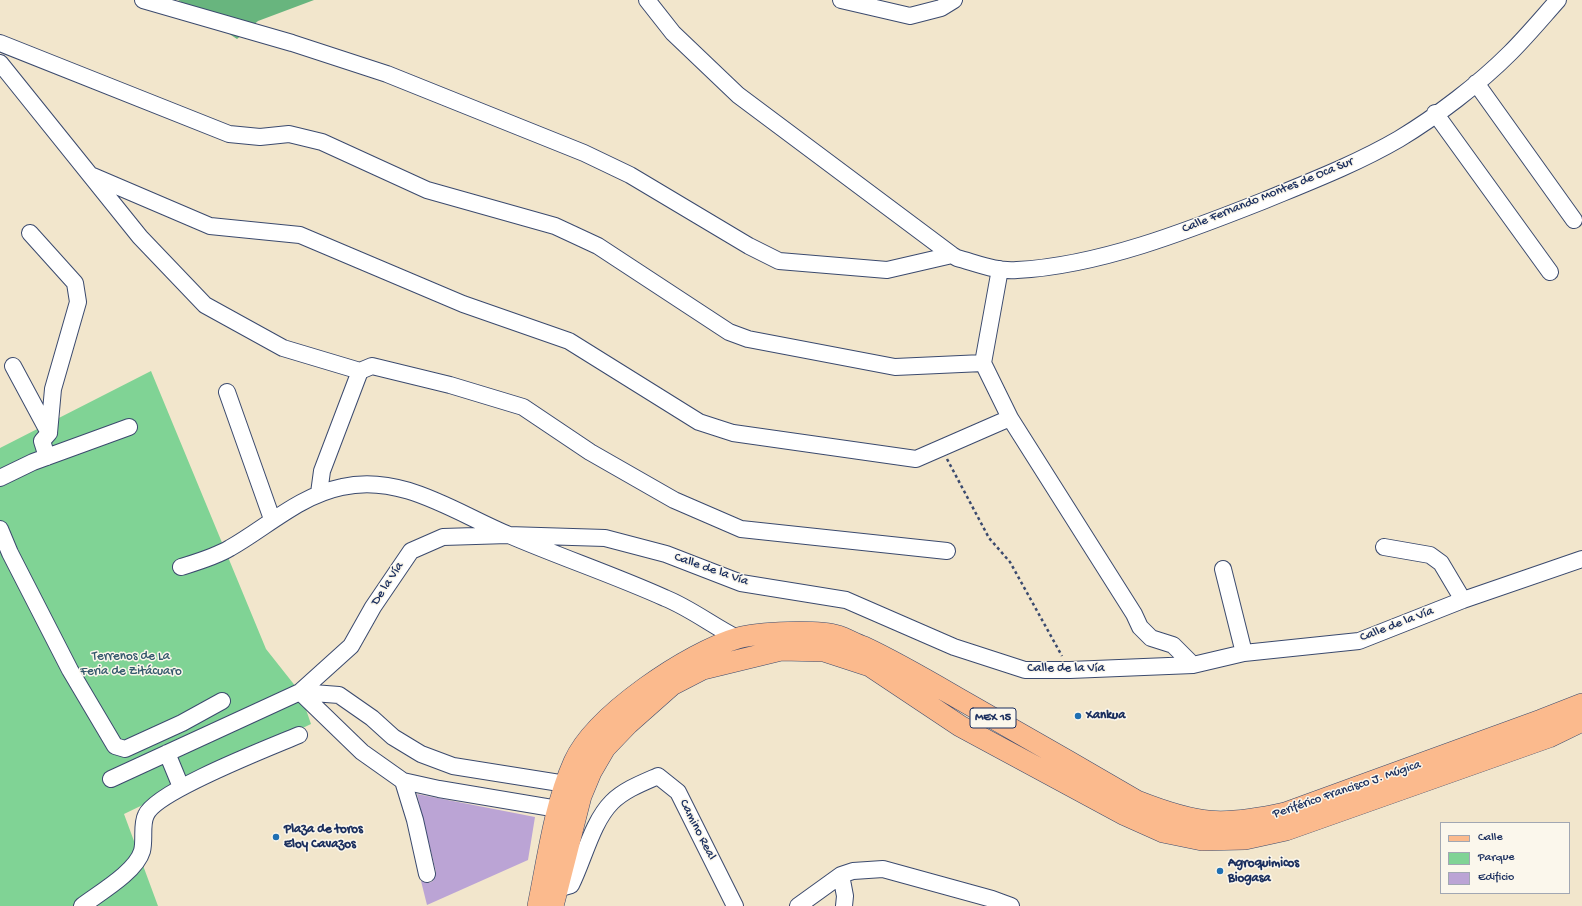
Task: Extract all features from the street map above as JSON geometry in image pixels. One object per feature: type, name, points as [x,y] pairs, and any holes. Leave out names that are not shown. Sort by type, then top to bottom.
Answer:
[{"type":"main road","name":"Periférico Francisco J. Múgica","points":[[538,906],[558,809],[575,760],[585,745],[610,716],[635,695],[691,657],[737,638],[756,634],[794,633],[837,635],[892,660],[1137,801],[1171,814],[1202,822],[1227,823],[1249,821],[1286,813],[1534,723],[1582,704]]},
{"type":"main road","name":"Periférico Francisco J. Múgica","points":[[555,898],[581,796],[591,772],[605,748],[628,724],[672,685],[703,669],[781,650],[824,651],[870,666],[960,726],[1125,815],[1164,832],[1202,840],[1245,839],[1286,830],[1549,737],[1582,721]]},
{"type":"street","points":[[143,0],[292,44],[386,74],[576,150],[630,175],[749,246],[779,261],[812,265],[887,270],[952,255]]},
{"type":"street","points":[[647,0],[673,33],[738,95],[952,255]]},
{"type":"street","points":[[841,0],[910,16],[941,8],[954,0]]},
{"type":"street","name":"Calle Fernando Montes de Oca Sur","points":[[952,255],[957,258],[1000,269],[1016,270],[1078,261],[1143,245],[1235,212],[1345,168],[1400,138],[1476,84],[1509,53],[1558,0]]},
{"type":"street","points":[[0,43],[229,134],[260,137],[289,134],[322,142],[427,190],[555,226],[598,246],[729,332],[748,339],[895,367],[983,363]]},
{"type":"street","points":[[0,63],[140,237],[205,305],[283,348],[360,371],[372,366],[450,385],[523,407],[590,452],[674,500],[741,529],[947,551]]},
{"type":"street","points":[[1476,84],[1574,220]]},
{"type":"street","points":[[1435,113],[1550,272]]},
{"type":"street","points":[[92,176],[210,226],[300,235],[463,304],[569,341],[699,422],[733,433],[916,459],[1010,418]]},
{"type":"street","points":[[30,233],[75,283],[78,302],[53,389],[49,433],[42,441],[47,457]]},
{"type":"street","points":[[1000,269],[983,363],[1010,418],[1134,614],[1140,627],[1151,638],[1173,645],[1193,665]]},
{"type":"street","points":[[14,366],[49,433]]},
{"type":"street","points":[[319,493],[322,471],[360,371]]},
{"type":"street","points":[[227,392],[272,519]]},
{"type":"street","points":[[0,478],[47,457],[129,427]]},
{"type":"street","points":[[181,567],[229,549],[272,519],[319,493],[342,486],[368,483],[407,490],[456,510],[508,535],[667,598],[737,638]]},
{"type":"street","points":[[0,529],[10,553],[70,670],[111,742],[115,746],[125,749],[182,723],[222,701]]},
{"type":"street","name":"Calle de la Vía","points":[[508,535],[605,538],[666,554],[741,583],[846,600],[954,647],[1025,670],[1070,670],[1193,665],[1244,653],[1359,640],[1462,600],[1582,559]]},
{"type":"street","name":"De la Vía","points":[[300,692],[351,646],[373,607],[411,550],[443,537],[508,535]]},
{"type":"street","points":[[1384,547],[1430,555],[1441,563],[1462,600]]},
{"type":"street","points":[[1223,569],[1244,653]]},
{"type":"street","points":[[300,692],[362,752],[403,781],[439,789],[558,809]]},
{"type":"street","points":[[112,779],[167,752],[300,692],[339,695],[372,718],[393,737],[421,754],[453,766],[566,784]]},
{"type":"street","points":[[182,723],[192,741]]},
{"type":"street","points":[[82,906],[136,865],[142,851],[146,815],[154,806],[181,787],[299,735]]},
{"type":"street","points":[[167,752],[181,787]]},
{"type":"street","name":"Camino Real","points":[[555,898],[571,885],[602,814],[623,793],[658,776],[678,792],[735,906]]},
{"type":"street","points":[[403,781],[415,820],[427,874]]},
{"type":"street","points":[[798,906],[841,875],[853,871],[883,869],[992,898],[1011,906]]},
{"type":"street","points":[[841,875],[845,896],[844,906]]},
{"type":"path","points":[[941,448],[989,538],[1010,562],[1070,670]]},
{"type":"green space","points":[[178,0],[314,0],[258,21],[237,39]]},
{"type":"green space","name":"Terrenos de La Feria de Zitácuaro","points":[[151,371],[266,649],[300,692],[311,724],[124,814],[158,906],[0,906],[0,448]]},
{"type":"building","points":[[417,794],[535,817],[528,860],[427,905],[421,881],[429,883],[433,881],[436,872]]},
{"type":"place","name":"Xankua","points":[[1078,716]]},
{"type":"place","name":"Plaza de toros Eloy Cavazos","points":[[276,837]]},
{"type":"place","name":"Agroquimicos Biogasa","points":[[1220,871]]}]
